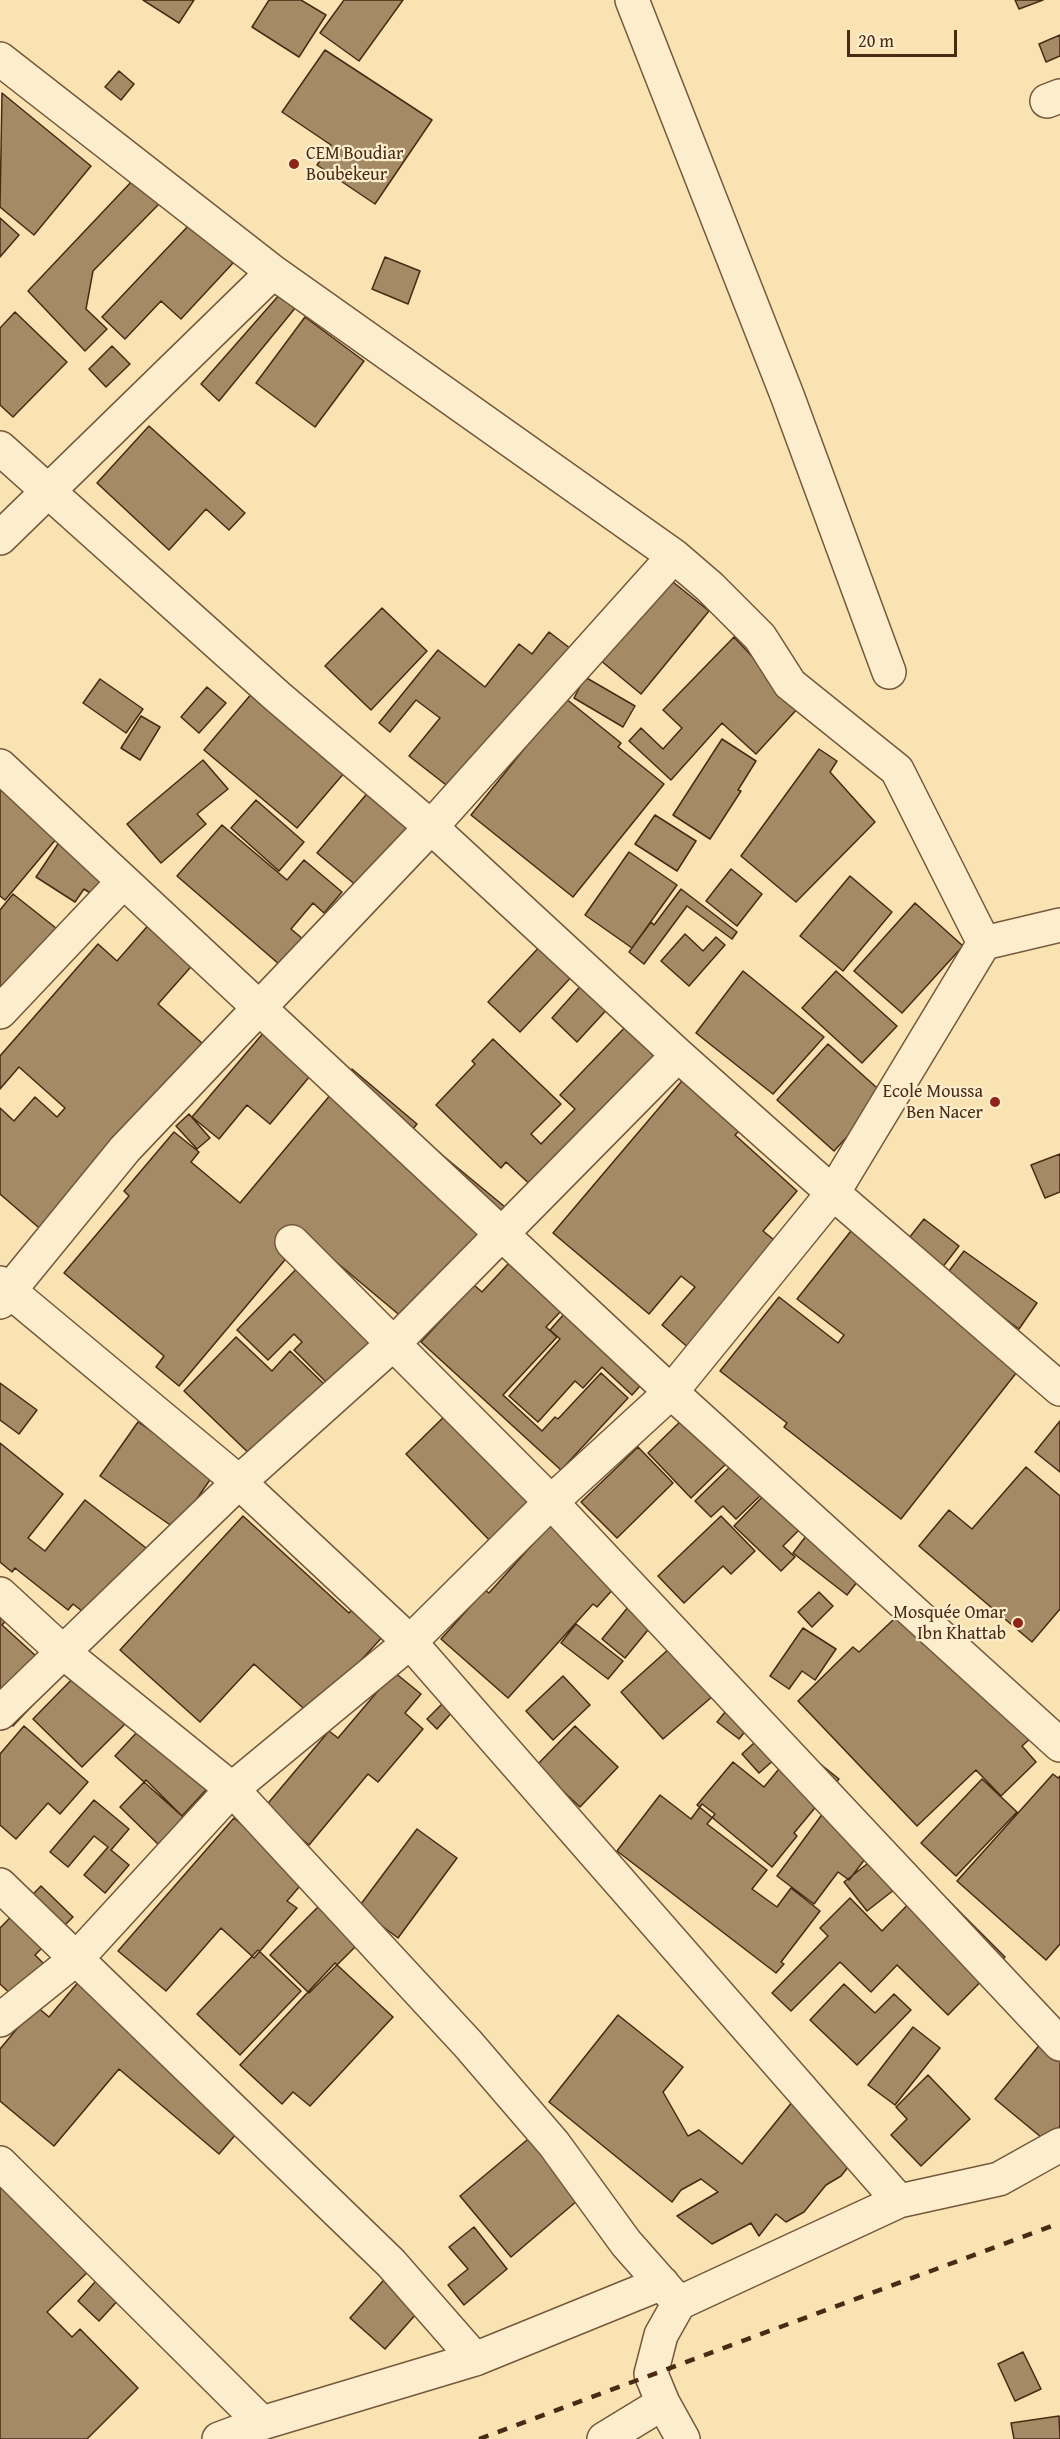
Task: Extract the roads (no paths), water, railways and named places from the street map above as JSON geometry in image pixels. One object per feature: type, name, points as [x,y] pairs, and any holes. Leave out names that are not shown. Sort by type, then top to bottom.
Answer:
[{"type":"street","points":[[632,0],[783,384],[889,672]]},
{"type":"street","points":[[0,59],[273,273],[674,556],[710,587],[760,637],[790,684],[897,770],[984,943]]},
{"type":"street","points":[[0,537],[273,273]]},
{"type":"street","points":[[0,448],[278,697],[431,827],[678,1055],[833,1193],[1060,1389]]},
{"type":"street","points":[[674,556],[431,827],[258,1006],[125,1149],[3,1292],[239,1482],[410,1642],[899,2201]]},
{"type":"street","points":[[0,766],[671,1392],[1060,1745]]},
{"type":"street","points":[[0,1012],[123,882]]},
{"type":"street","points":[[0,2020],[77,1958],[232,1789],[410,1642],[551,1502],[671,1392],[833,1193],[984,943],[1060,925]]},
{"type":"street","points":[[0,1713],[239,1482],[394,1343],[678,1055]]},
{"type":"street","points":[[292,1242],[551,1502],[1060,2044]]},
{"type":"street","points":[[0,1594],[63,1652],[232,1789],[468,2044],[554,2144],[626,2243],[670,2293]]},
{"type":"street","points":[[0,1885],[391,2263],[475,2359]]},
{"type":"street","points":[[219,2439],[262,2423],[475,2359],[670,2293],[899,2201],[999,2179],[1060,2145]]},
{"type":"street","points":[[0,2163],[262,2423]]},
{"type":"street","points":[[670,2293],[651,2374],[663,2403],[683,2439]]},
{"type":"street","points":[[604,2439],[663,2403]]},
{"type":"railway","points":[[479,2439],[1060,2223]]},
{"type":"place","name":"CEM Boudiar Boubekeur","points":[[294,164]]},
{"type":"place","name":"Ecole Moussa Ben Nacer","points":[[995,1102]]},
{"type":"place","name":"Mosquée Omar Ibn Khattab","points":[[1018,1623]]}]
